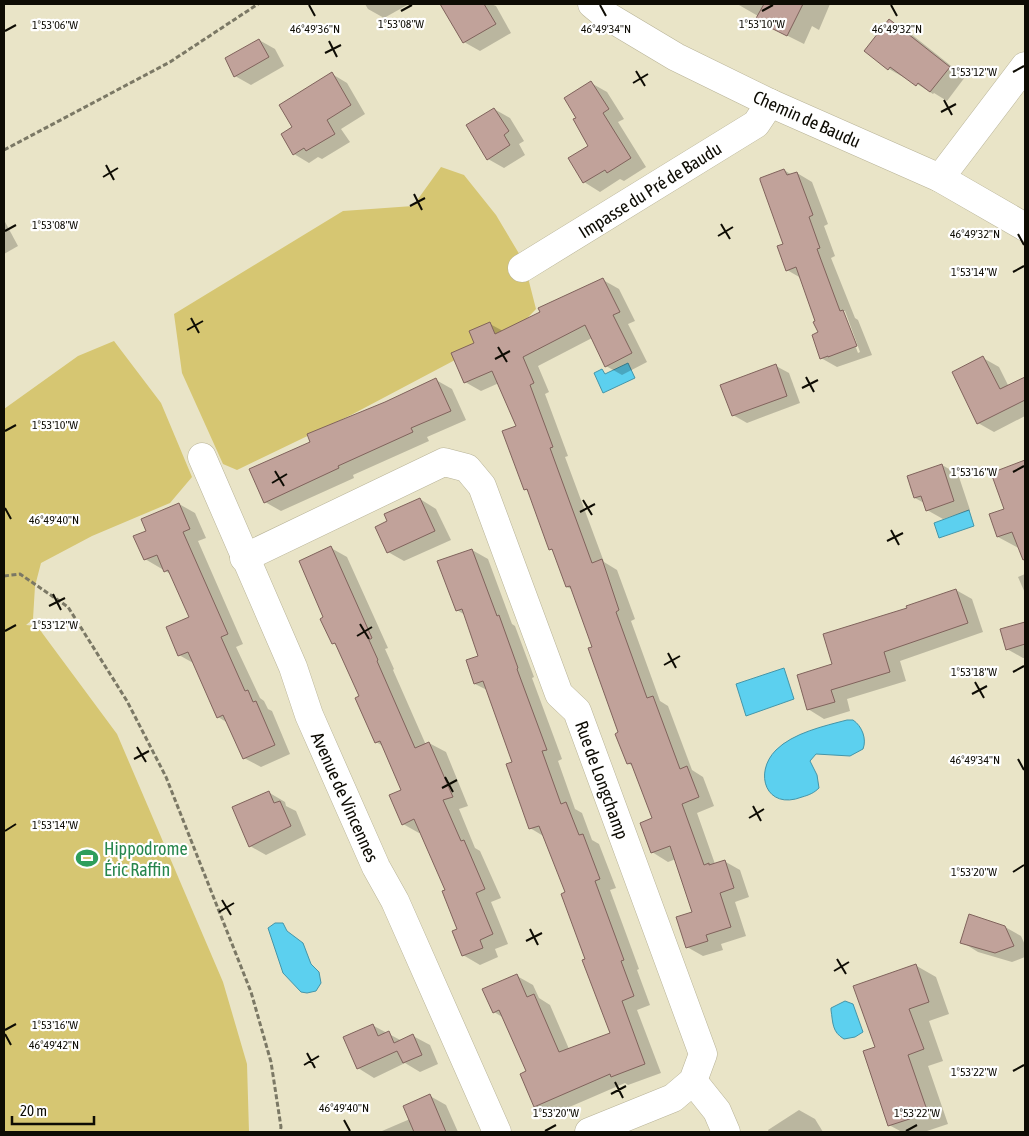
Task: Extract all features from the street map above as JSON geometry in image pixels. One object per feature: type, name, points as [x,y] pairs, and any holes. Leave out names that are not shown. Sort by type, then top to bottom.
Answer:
[{"type":"street","name":"Chemin de Baudu","points":[[592,4],[604,14],[676,58],[770,103],[940,178],[1020,222],[1025,227]]},
{"type":"street","points":[[940,178],[1025,66]]},
{"type":"street","name":"Impasse du Pré de Baudu","points":[[522,268],[756,124],[770,103]]},
{"type":"street","name":"Avenue de Vincennes","points":[[202,457],[292,667],[309,715],[376,867],[395,900],[497,1132]]},
{"type":"street","name":"Rue de Longchamp","points":[[244,558],[444,462],[467,468],[482,486],[559,694],[577,712],[703,1054],[693,1081],[673,1098],[589,1132]]},
{"type":"street","points":[[693,1081],[717,1111],[726,1132]]},
{"type":"path","points":[[4,150],[170,62],[258,4]]},
{"type":"path","points":[[4,576],[20,574],[68,607],[128,701],[166,777],[251,992],[271,1062],[281,1127],[280,1132]]},
{"type":"shaded area","points":[[441,167],[464,175],[496,215],[524,262],[536,309],[514,332],[472,351],[351,415],[237,470],[223,464],[182,373],[174,314],[343,211],[413,206]]},
{"type":"shaded area","name":"Hippodrome Éric Raffin","points":[[114,341],[161,403],[192,477],[170,503],[92,536],[41,563],[35,586],[33,619],[26,625],[37,626],[117,734],[223,982],[247,1064],[249,1132],[4,1132],[4,409],[78,356]]},
{"type":"water","points":[[628,363],[635,378],[603,393],[594,373],[602,369],[605,374]]},
{"type":"water","points":[[969,510],[974,526],[939,538],[934,523]]},
{"type":"water","points":[[784,668],[794,699],[746,716],[736,684]]},
{"type":"water","points":[[847,720],[853,720],[861,729],[864,737],[863,749],[850,756],[816,754],[810,761],[817,775],[819,788],[811,794],[790,800],[780,799],[772,794],[767,787],[765,769],[769,759],[776,750],[800,735]]},
{"type":"water","points":[[275,923],[283,923],[287,931],[303,943],[311,964],[319,972],[321,983],[316,991],[301,992],[283,973],[268,928]]},
{"type":"water","points":[[845,1001],[853,1004],[863,1032],[855,1037],[844,1039],[835,1030],[831,1008]]},
{"type":"building","points":[[440,4],[484,4],[496,24],[463,43]]},
{"type":"building","points":[[764,4],[803,4],[787,36],[755,20]]},
{"type":"building","points":[[889,19],[950,67],[930,92],[918,83],[916,86],[890,67],[888,70],[864,51]]},
{"type":"building","points":[[259,39],[269,57],[234,77],[225,58]]},
{"type":"building","points":[[332,72],[351,105],[327,120],[335,134],[306,151],[304,148],[293,155],[281,134],[292,127],[279,105]]},
{"type":"building","points":[[591,81],[609,109],[603,113],[631,158],[607,173],[605,170],[583,183],[568,158],[588,146],[573,119],[576,118],[564,98]]},
{"type":"building","points":[[494,108],[509,131],[504,135],[510,145],[487,160],[466,125]]},
{"type":"building","points":[[784,169],[787,175],[797,172],[813,215],[809,217],[820,248],[817,249],[840,311],[843,310],[857,346],[820,359],[812,335],[818,332],[813,322],[815,321],[796,267],[786,271],[777,246],[783,244],[760,180],[760,178]]},
{"type":"building","points":[[603,278],[620,312],[613,315],[632,353],[605,367],[585,325],[523,357],[534,383],[530,385],[553,447],[550,448],[592,563],[602,559],[619,610],[616,612],[647,698],[653,696],[680,769],[687,766],[699,797],[682,804],[704,865],[725,860],[734,888],[720,893],[731,927],[706,935],[708,941],[686,948],[676,917],[692,912],[670,846],[651,853],[640,823],[652,818],[631,763],[627,764],[615,734],[618,732],[588,648],[592,647],[570,586],[566,587],[552,549],[549,550],[527,489],[524,490],[502,431],[516,426],[492,371],[464,383],[451,353],[474,343],[469,331],[490,322],[495,334],[540,312],[538,308]]},
{"type":"building","points":[[983,356],[1000,389],[1025,377],[1025,400],[977,424],[952,372]]},
{"type":"building","points":[[776,364],[787,396],[732,416],[720,385]]},
{"type":"building","points":[[436,378],[451,411],[411,428],[413,432],[338,466],[339,468],[264,503],[249,469],[310,442],[307,434],[385,402]]},
{"type":"building","points":[[1025,460],[1025,559],[1023,560],[1012,532],[997,537],[989,514],[1004,509],[991,473]]},
{"type":"building","points":[[942,464],[954,501],[926,511],[921,496],[914,498],[907,476]]},
{"type":"building","points":[[420,498],[435,531],[387,553],[375,527],[387,521],[384,514]]},
{"type":"building","points":[[179,503],[190,529],[183,532],[228,634],[221,637],[245,691],[248,690],[253,702],[256,701],[275,745],[243,759],[223,715],[217,718],[188,652],[178,656],[166,627],[189,617],[168,570],[164,572],[157,555],[144,560],[133,536],[146,531],[141,519]]},
{"type":"building","points":[[331,546],[372,638],[369,640],[377,661],[415,748],[429,742],[453,797],[443,800],[461,841],[464,840],[485,889],[476,893],[493,934],[480,940],[483,948],[462,956],[452,931],[457,929],[442,891],[445,890],[414,819],[402,825],[389,795],[401,790],[380,741],[375,743],[355,698],[359,696],[335,643],[332,644],[320,619],[323,617],[299,561]]},
{"type":"building","points":[[472,549],[497,616],[499,615],[547,750],[542,751],[561,804],[566,802],[579,835],[583,834],[600,879],[595,881],[624,960],[621,961],[634,996],[622,1001],[645,1064],[611,1077],[610,1074],[534,1107],[520,1074],[526,1071],[499,1010],[493,1013],[482,989],[517,974],[527,997],[534,994],[559,1052],[610,1033],[582,960],[585,959],[561,894],[565,892],[539,826],[529,829],[506,764],[512,762],[483,681],[474,684],[466,660],[478,656],[462,609],[456,611],[437,561]]},
{"type":"building","points":[[956,589],[968,623],[884,652],[890,672],[831,690],[835,702],[807,710],[797,675],[832,664],[823,634],[907,608],[906,606]]},
{"type":"building","points":[[1025,622],[1025,644],[1006,650],[1000,629]]},
{"type":"building","points":[[269,791],[274,803],[280,801],[291,826],[249,847],[232,807]]},
{"type":"building","points":[[969,914],[1005,926],[1014,946],[995,953],[960,943]]},
{"type":"building","points":[[916,964],[929,1002],[909,1009],[924,1049],[908,1055],[928,1113],[888,1126],[863,1051],[875,1047],[853,986]]},
{"type":"building","points":[[373,1024],[378,1036],[389,1031],[394,1043],[413,1034],[422,1055],[403,1063],[397,1051],[357,1069],[343,1037]]},
{"type":"building","points":[[430,1094],[446,1132],[414,1132],[403,1106]]},
{"type":"place","name":"Hippodrome Éric Raffin","points":[[87,858]]}]
